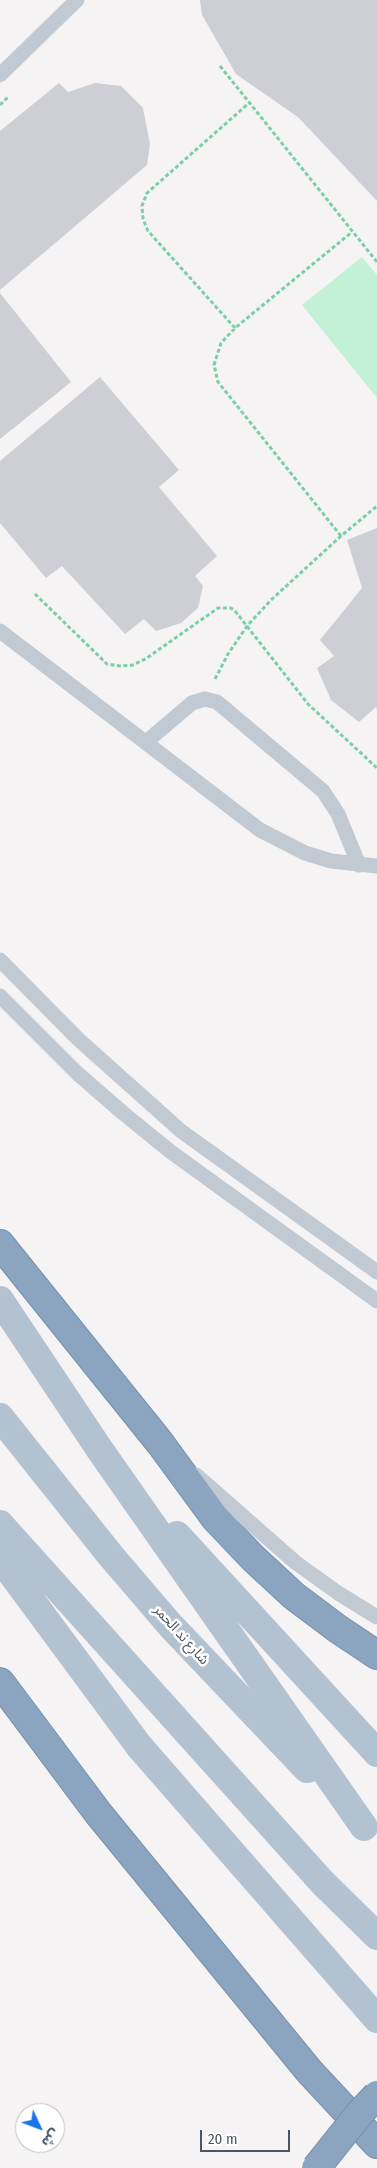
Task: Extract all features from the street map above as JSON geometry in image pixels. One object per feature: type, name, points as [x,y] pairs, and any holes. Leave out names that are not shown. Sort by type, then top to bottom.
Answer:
[{"type":"highway","points":[[0,1244],[160,1443],[216,1518],[253,1558],[294,1596],[377,1655]]},
{"type":"highway","points":[[0,1682],[98,1813],[309,2070],[377,2144]]},
{"type":"highway","points":[[316,2168],[377,2095]]},
{"type":"main road","points":[[0,1300],[100,1450],[371,1834]]},
{"type":"main road","name":"شارع ند الحمر","points":[[0,1417],[111,1556],[171,1626],[371,1834]]},
{"type":"main road","points":[[100,1450],[377,1754]]},
{"type":"main road","points":[[0,1524],[322,1882],[377,1936]]},
{"type":"main road","points":[[0,1558],[139,1746],[377,2019]]},
{"type":"lane","points":[[0,75],[77,0]]},
{"type":"lane","points":[[0,631],[260,830],[304,853],[331,861],[377,866]]},
{"type":"lane","points":[[146,742],[192,703],[204,699],[217,702],[323,791],[338,814],[359,865]]},
{"type":"lane","points":[[0,960],[78,1039],[181,1131],[377,1272]]},
{"type":"lane","points":[[0,996],[77,1073],[123,1113],[178,1157],[377,1301]]},
{"type":"lane","points":[[160,1443],[295,1562],[338,1593],[377,1617]]},
{"type":"path","points":[[220,66],[377,262]]},
{"type":"path","points":[[235,328],[148,231],[143,219],[142,206],[147,193],[249,103]]},
{"type":"path","points":[[341,536],[218,382],[214,365],[222,343],[235,328],[352,232]]},
{"type":"path","points":[[204,699],[228,654],[247,626],[271,600],[377,506]]},
{"type":"path","points":[[35,594],[107,664],[120,666],[133,665],[147,658],[218,608],[224,606],[236,611],[308,704],[377,768]]},
{"type":"green space","points":[[362,257],[377,275],[377,398],[302,305]]},
{"type":"building","points":[[200,0],[377,0],[377,201],[299,118],[236,74],[202,15]]},
{"type":"building","points":[[59,83],[68,92],[95,83],[121,86],[143,108],[150,144],[147,165],[0,290],[0,131]]},
{"type":"building","points":[[0,293],[71,382],[0,439]]},
{"type":"building","points":[[100,377],[179,470],[159,487],[217,556],[195,576],[203,586],[198,608],[181,623],[156,631],[144,619],[125,634],[62,566],[46,578],[0,523],[0,461]]},
{"type":"building","points":[[377,528],[377,709],[376,707],[359,722],[331,700],[317,668],[334,656],[320,640],[362,588],[347,540]]}]
